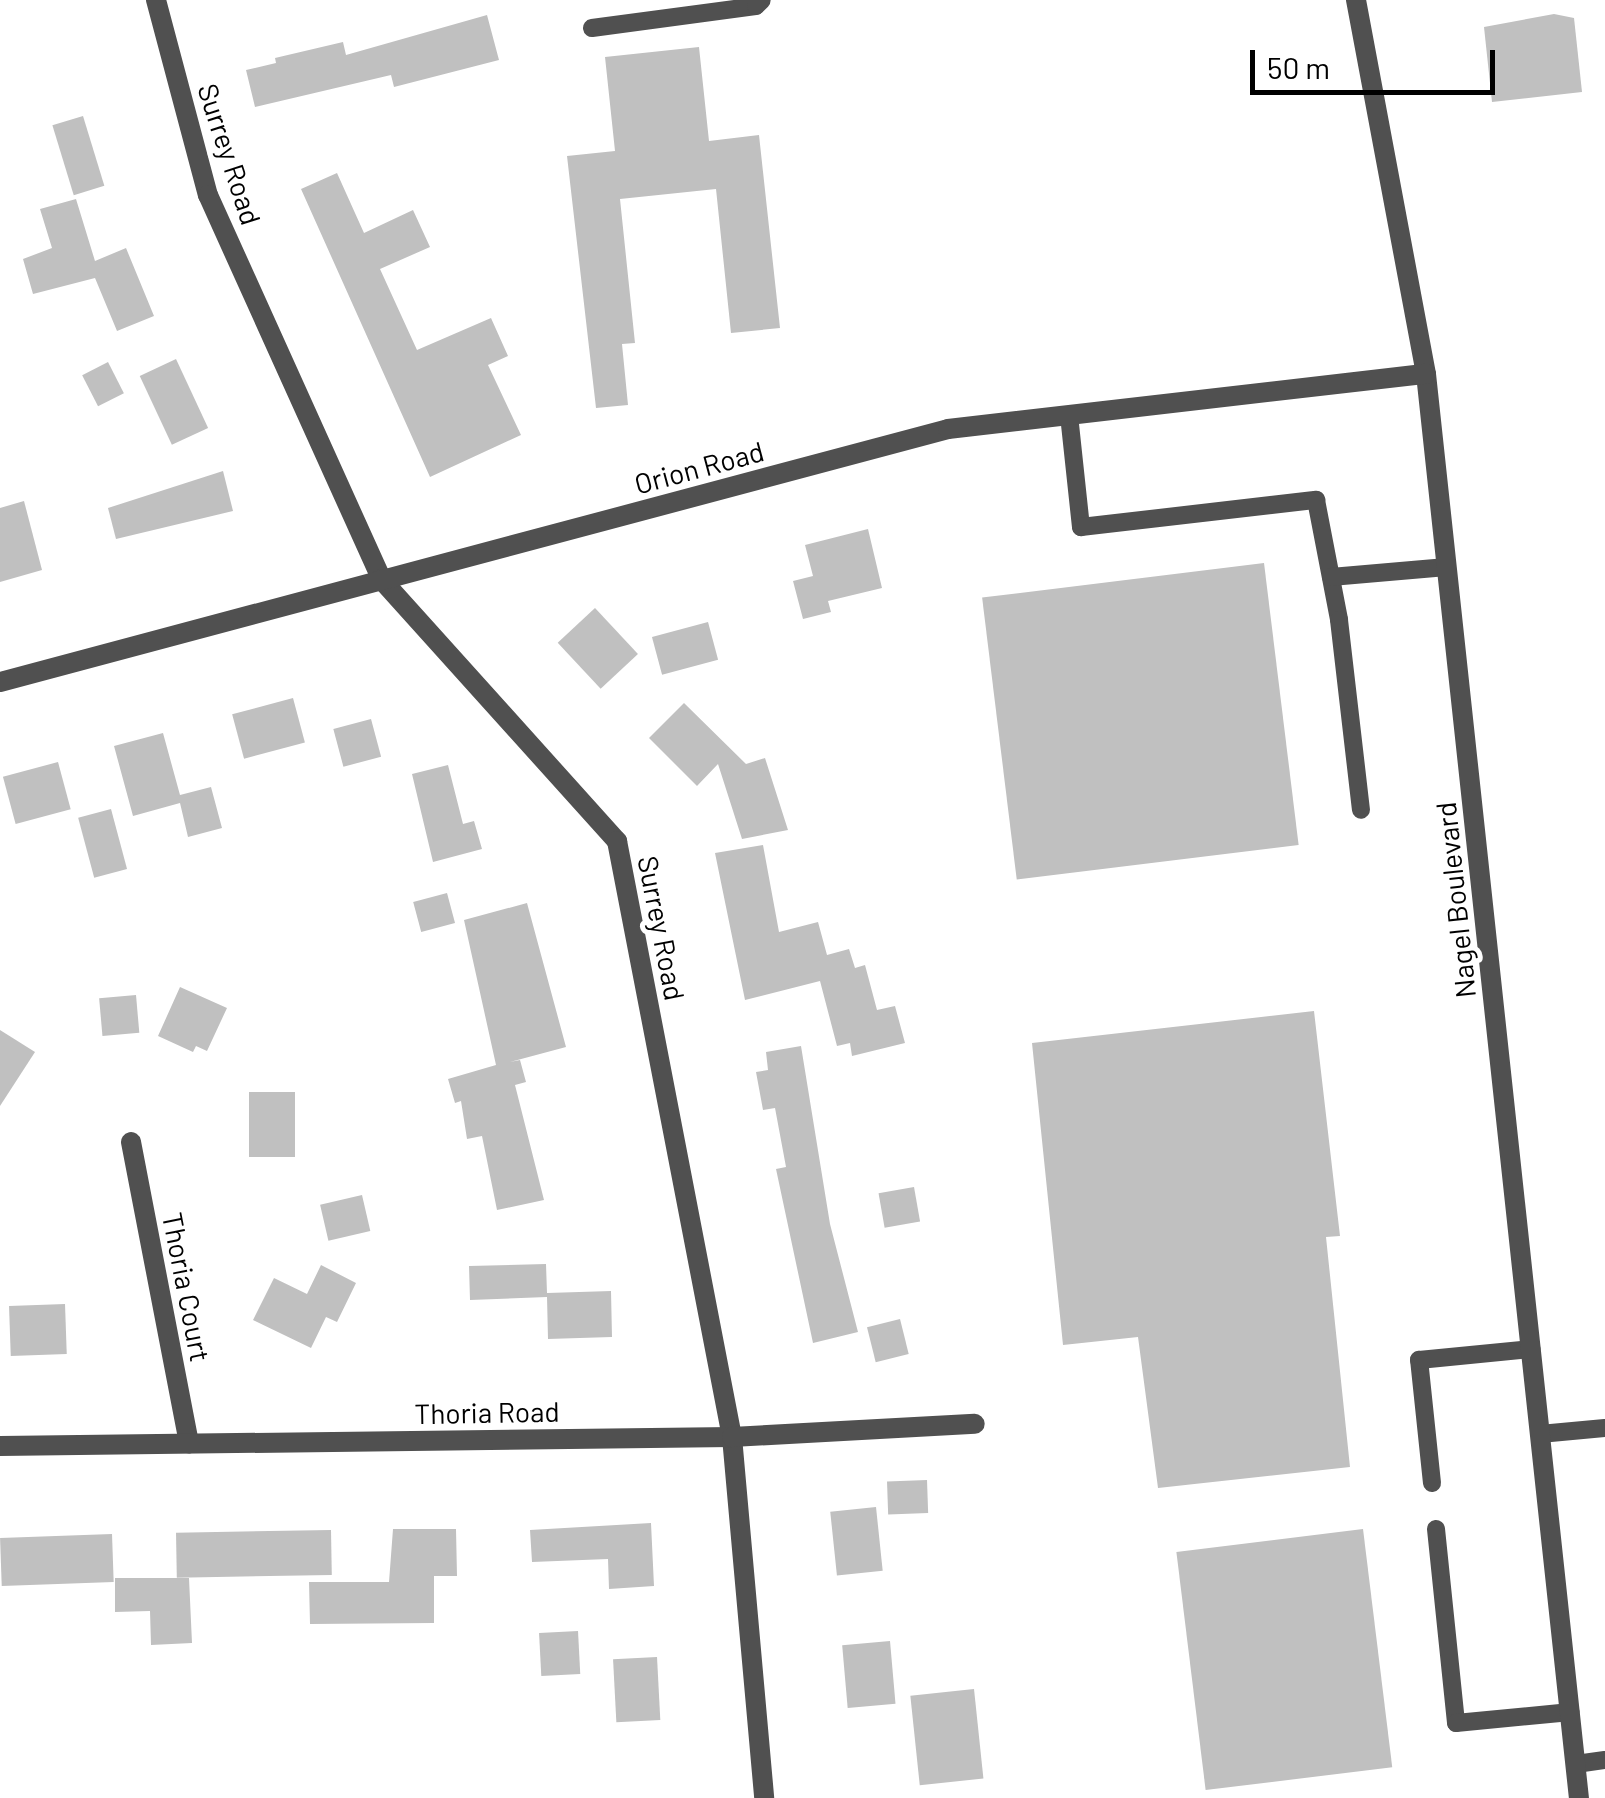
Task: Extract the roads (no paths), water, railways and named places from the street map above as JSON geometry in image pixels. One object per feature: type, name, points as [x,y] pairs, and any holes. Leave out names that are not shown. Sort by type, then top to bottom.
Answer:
[{"type":"street","name":"Surrey Road","points":[[156,0],[208,195],[381,579],[617,841],[732,1436],[764,1798]]},
{"type":"street","name":"Nagel Boulevard","points":[[1356,0],[1426,374],[1579,1798]]},
{"type":"street","name":"Orion Road","points":[[0,682],[948,430],[1426,374]]},
{"type":"street","name":"Thoria Court","points":[[131,1142],[188,1442]]},
{"type":"street","name":"Thoria Road","points":[[0,1446],[732,1436],[975,1424]]},
{"type":"lane","points":[[592,28],[762,0]]},
{"type":"lane","points":[[1069,415],[1081,526],[1316,500],[1331,577],[1361,810]]},
{"type":"lane","points":[[1331,577],[1447,568]]},
{"type":"lane","points":[[1432,1484],[1419,1360],[1531,1349]]},
{"type":"lane","points":[[1540,1434],[1605,1428]]},
{"type":"lane","points":[[1436,1529],[1456,1723],[1570,1712]]},
{"type":"lane","points":[[1576,1764],[1605,1760]]}]
